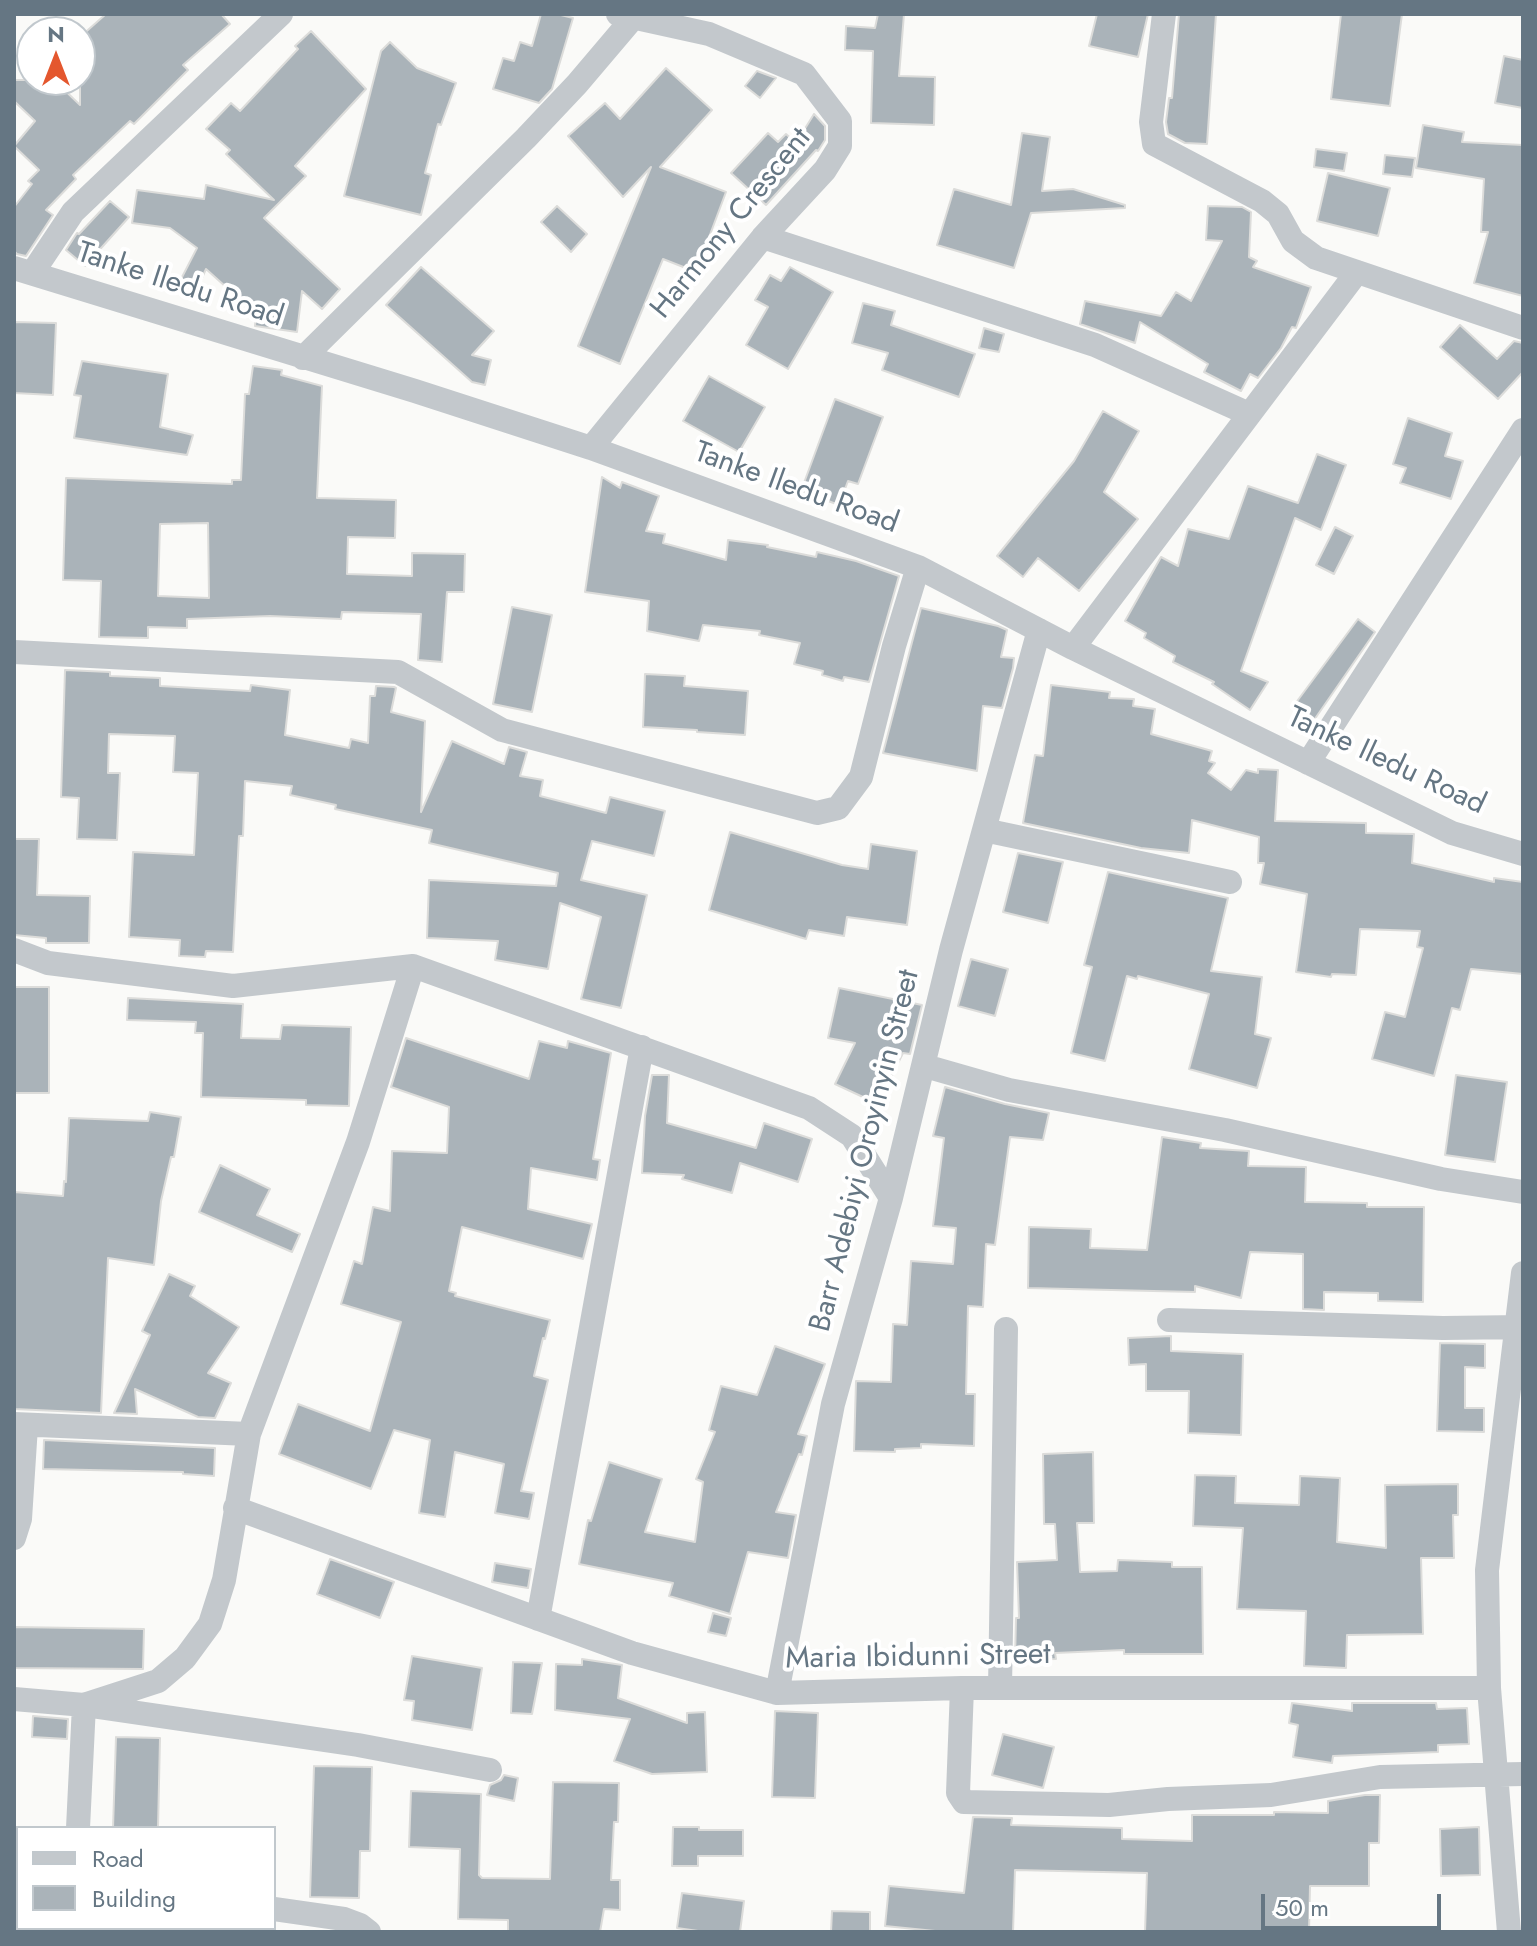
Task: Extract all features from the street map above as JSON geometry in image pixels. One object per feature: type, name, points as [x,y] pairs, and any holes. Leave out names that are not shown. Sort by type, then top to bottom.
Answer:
[{"type":"street","points":[[24,270],[73,212],[281,14]]},
{"type":"street","points":[[1164,14],[1151,122],[1154,144],[1262,201],[1278,214],[1293,241],[1316,258],[1523,328]]},
{"type":"street","points":[[303,358],[526,138],[628,15]]},
{"type":"street","name":"Harmony Crescent","points":[[591,448],[763,237],[825,170],[840,146],[840,121],[804,74],[709,34],[628,15]]},
{"type":"street","points":[[763,237],[1095,345],[1249,414]]},
{"type":"street","name":"Tanke Iledu Road","points":[[24,270],[591,448],[918,567],[1073,648],[1452,833],[1523,854]]},
{"type":"street","points":[[1073,648],[1357,272]]},
{"type":"street","points":[[1308,763],[1523,430]]},
{"type":"street","points":[[14,652],[398,672],[443,700],[502,730],[817,813],[838,808],[861,777],[894,646],[918,567]]},
{"type":"street","name":"Barr Adebiyi Oroyinyin Street","points":[[777,1693],[833,1404],[891,1198],[951,950],[1039,630]]},
{"type":"street","points":[[984,830],[1230,882]]},
{"type":"street","points":[[14,950],[48,963],[233,986],[413,966],[809,1108],[852,1136],[891,1198]]},
{"type":"street","points":[[84,1705],[158,1681],[185,1658],[210,1624],[224,1580],[249,1434],[358,1142],[413,966]]},
{"type":"street","points":[[538,1619],[642,1047]]},
{"type":"street","points":[[925,1066],[1009,1090],[1225,1130],[1441,1179],[1523,1192]]},
{"type":"street","points":[[1509,1932],[1489,1688],[1487,1570],[1520,1327],[1523,1273]]},
{"type":"street","points":[[1169,1320],[1443,1328],[1520,1327]]},
{"type":"street","points":[[1000,1688],[1006,1329]]},
{"type":"street","points":[[14,1538],[20,1519],[20,1425],[249,1434]]},
{"type":"street","name":"Maria Ibidunni Street","points":[[235,1508],[632,1653],[777,1693],[962,1688],[1489,1688]]},
{"type":"street","points":[[962,1688],[958,1793],[964,1802],[1109,1805],[1271,1795],[1380,1777],[1523,1774]]},
{"type":"street","points":[[14,1699],[84,1705],[358,1745],[490,1770]]},
{"type":"street","points":[[78,1826],[84,1705]]},
{"type":"street","points":[[276,1909],[344,1919],[369,1932]]},
{"type":"building","points":[[106,14],[221,14],[230,24],[183,65],[188,70],[134,124],[130,121],[73,175],[76,179],[46,210],[53,215],[26,256],[17,254],[14,251],[14,207],[32,184],[28,181],[39,170],[14,146],[35,121],[14,101],[14,80],[16,96],[71,96],[80,105],[80,96],[96,96],[96,23]]},
{"type":"building","points":[[541,14],[573,18],[552,89],[539,103],[493,89],[503,58],[514,61],[520,42],[532,46]]},
{"type":"building","points":[[878,14],[904,14],[899,76],[935,77],[934,125],[871,123],[873,51],[845,50],[846,26],[875,28]]},
{"type":"building","points":[[1097,14],[1148,14],[1138,57],[1089,46]]},
{"type":"building","points":[[1179,14],[1216,14],[1207,144],[1185,143],[1168,134],[1166,122],[1169,98],[1172,98]]},
{"type":"building","points":[[1341,14],[1402,14],[1390,106],[1331,99]]},
{"type":"building","points":[[311,31],[366,89],[295,166],[306,176],[264,218],[340,289],[322,309],[302,291],[297,332],[255,326],[256,314],[206,269],[197,289],[180,281],[197,248],[170,228],[132,223],[137,190],[204,199],[206,185],[274,200],[226,154],[230,150],[206,129],[231,103],[240,111]]},
{"type":"building","points":[[390,42],[417,68],[456,83],[441,125],[438,124],[425,173],[431,175],[421,215],[344,196],[381,51]]},
{"type":"building","points":[[1504,56],[1523,60],[1523,108],[1495,103]]},
{"type":"building","points":[[666,68],[712,110],[660,167],[726,192],[696,272],[663,259],[620,364],[578,346],[651,167],[623,197],[568,136],[605,103],[620,119]]},
{"type":"building","points":[[757,71],[776,78],[760,98],[745,86]]},
{"type":"building","points":[[814,114],[825,126],[825,140],[766,205],[731,173],[768,133],[778,142],[786,134],[796,143]]},
{"type":"building","points":[[1423,125],[1464,132],[1462,142],[1523,145],[1523,296],[1474,283],[1488,232],[1481,232],[1484,179],[1416,168]]},
{"type":"building","points":[[1022,133],[1050,137],[1042,191],[1073,189],[1125,205],[1125,208],[1031,213],[1014,268],[937,245],[954,189],[1011,205]]},
{"type":"building","points":[[1316,149],[1347,153],[1344,171],[1314,167]]},
{"type":"building","points":[[1385,155],[1415,158],[1412,177],[1383,174]]},
{"type":"building","points":[[1328,173],[1390,188],[1378,236],[1317,221]]},
{"type":"building","points":[[110,201],[129,217],[85,266],[66,250],[77,233]]},
{"type":"building","points":[[557,206],[587,234],[571,252],[541,222]]},
{"type":"building","points":[[1208,206],[1242,207],[1251,212],[1249,257],[1257,261],[1253,267],[1311,287],[1296,328],[1292,327],[1281,348],[1258,378],[1250,374],[1241,391],[1204,372],[1208,364],[1140,322],[1135,343],[1080,324],[1085,301],[1161,316],[1176,292],[1191,301],[1222,241],[1206,240]]},
{"type":"building","points":[[421,267],[494,331],[472,355],[491,360],[485,385],[472,382],[386,305]]},
{"type":"building","points":[[790,267],[833,292],[788,369],[746,345],[768,307],[755,300],[770,275],[781,281]]},
{"type":"building","points":[[863,303],[895,311],[891,325],[975,354],[959,397],[882,370],[888,353],[852,343]]},
{"type":"building","points":[[14,322],[56,323],[53,395],[14,393]]},
{"type":"building","points":[[1460,325],[1497,359],[1514,341],[1523,343],[1523,372],[1498,399],[1440,347]]},
{"type":"building","points":[[984,328],[1004,334],[999,352],[979,348]]},
{"type":"building","points":[[82,361],[168,374],[160,427],[193,435],[187,455],[74,438],[81,396],[74,395]]},
{"type":"building","points":[[253,366],[282,370],[281,375],[322,386],[317,498],[396,500],[395,538],[348,537],[347,574],[412,576],[412,553],[465,554],[464,592],[447,592],[442,662],[418,660],[421,614],[342,612],[341,619],[270,616],[187,619],[187,628],[148,627],[148,638],[99,637],[101,581],[63,580],[66,478],[232,484],[232,480],[241,480],[245,394],[249,394]],"holes":[[[208,523],[209,598],[158,596],[160,524]]]},
{"type":"building","points":[[709,376],[765,407],[739,452],[683,421]]},
{"type":"building","points":[[835,399],[883,417],[858,484],[848,481],[839,505],[801,491]]},
{"type":"building","points":[[1103,411],[1139,431],[1104,492],[1138,519],[1079,591],[1038,558],[1023,577],[997,556],[1074,461]]},
{"type":"building","points":[[1408,418],[1452,433],[1445,456],[1463,461],[1451,499],[1400,483],[1406,468],[1393,464]]},
{"type":"building","points":[[1317,454],[1346,465],[1321,530],[1295,518],[1241,671],[1268,682],[1250,710],[1212,684],[1214,682],[1173,662],[1175,656],[1144,638],[1146,633],[1125,621],[1161,557],[1178,566],[1188,529],[1229,539],[1248,486],[1298,503]]},
{"type":"building","points":[[602,477],[620,488],[622,482],[659,496],[646,531],[665,534],[663,543],[726,560],[728,540],[768,545],[816,557],[817,552],[856,561],[899,576],[869,682],[844,677],[843,681],[822,675],[823,671],[794,664],[800,643],[759,635],[760,631],[703,625],[699,641],[647,631],[649,601],[585,592]]},
{"type":"building","points":[[1335,527],[1353,536],[1334,574],[1316,565]]},
{"type":"building","points":[[512,607],[552,615],[532,712],[493,704]]},
{"type":"building","points":[[921,608],[1007,630],[1001,657],[1014,658],[1013,668],[1002,708],[983,706],[977,771],[883,753]]},
{"type":"building","points":[[1358,619],[1375,632],[1312,723],[1292,708]]},
{"type":"building","points":[[65,670],[160,678],[160,686],[250,691],[251,685],[290,690],[285,735],[349,748],[351,739],[368,743],[370,696],[375,696],[376,686],[394,687],[391,712],[425,721],[421,812],[452,741],[504,764],[509,747],[527,752],[520,776],[543,780],[540,796],[606,813],[610,797],[665,811],[654,856],[592,841],[581,880],[647,895],[621,1008],[581,999],[601,917],[560,903],[548,969],[495,960],[498,941],[427,938],[429,880],[556,886],[558,873],[429,843],[432,830],[335,809],[336,805],[290,795],[292,786],[245,781],[233,952],[206,951],[205,957],[179,956],[180,940],[129,937],[133,852],[194,855],[198,773],[173,772],[175,736],[109,734],[108,773],[120,773],[117,840],[77,839],[79,798],[61,797]]},
{"type":"building","points":[[645,674],[685,676],[684,686],[748,691],[745,735],[643,727]]},
{"type":"building","points":[[1051,685],[1110,692],[1109,698],[1134,699],[1133,706],[1155,709],[1151,734],[1212,751],[1209,761],[1215,763],[1208,773],[1231,790],[1246,770],[1258,773],[1258,769],[1278,770],[1275,821],[1366,823],[1366,833],[1414,834],[1412,863],[1494,882],[1494,878],[1523,882],[1523,974],[1471,969],[1460,1010],[1452,1008],[1434,1076],[1372,1059],[1385,1012],[1405,1017],[1423,948],[1417,947],[1420,931],[1360,929],[1356,975],[1332,974],[1331,977],[1296,972],[1307,894],[1260,884],[1264,863],[1258,863],[1259,837],[1192,820],[1189,853],[1141,848],[1023,823],[1035,755],[1043,756]]},
{"type":"building","points":[[730,832],[842,865],[868,869],[871,844],[917,851],[907,925],[847,917],[844,936],[809,930],[806,939],[709,910]]},
{"type":"building","points":[[14,839],[39,839],[37,895],[90,896],[89,943],[46,943],[46,938],[14,935]]},
{"type":"building","points":[[1018,853],[1063,862],[1048,923],[1003,912]]},
{"type":"building","points":[[1108,872],[1228,898],[1211,971],[1262,977],[1255,1034],[1271,1038],[1257,1088],[1189,1069],[1209,994],[1138,976],[1137,979],[1127,976],[1105,1061],[1071,1053],[1092,967],[1084,965]]},
{"type":"building","points":[[971,959],[1008,969],[995,1016],[958,1006]]},
{"type":"building","points":[[14,987],[49,987],[49,1093],[14,1093]]},
{"type":"building","points":[[839,988],[922,1005],[910,1054],[903,1053],[878,1104],[835,1084],[855,1043],[828,1038]]},
{"type":"building","points":[[128,998],[243,1004],[241,1038],[280,1039],[282,1025],[351,1027],[349,1106],[306,1105],[306,1100],[201,1097],[203,1033],[195,1033],[196,1022],[127,1020]]},
{"type":"building","points":[[406,1038],[529,1079],[539,1041],[567,1048],[568,1041],[611,1053],[593,1159],[600,1160],[597,1180],[531,1168],[528,1209],[592,1224],[583,1259],[462,1227],[449,1291],[456,1293],[455,1296],[550,1320],[534,1376],[548,1380],[521,1491],[534,1493],[529,1519],[495,1513],[504,1464],[455,1452],[445,1517],[419,1513],[430,1440],[394,1430],[371,1489],[279,1454],[298,1404],[370,1431],[401,1322],[341,1304],[354,1261],[362,1264],[373,1207],[390,1211],[392,1151],[447,1153],[449,1107],[391,1087]]},
{"type":"building","points":[[652,1075],[669,1075],[667,1123],[756,1148],[764,1123],[812,1139],[798,1182],[740,1163],[732,1193],[682,1179],[684,1175],[642,1173],[645,1116]]},
{"type":"building","points":[[1456,1075],[1507,1082],[1495,1162],[1445,1155]]},
{"type":"building","points":[[945,1087],[1049,1113],[1043,1140],[1010,1137],[995,1245],[986,1244],[983,1307],[968,1306],[966,1394],[975,1394],[974,1446],[921,1444],[921,1448],[895,1449],[895,1452],[854,1451],[856,1381],[891,1382],[893,1324],[907,1325],[911,1261],[953,1264],[956,1228],[933,1226],[944,1138],[933,1136]]},
{"type":"building","points":[[150,1112],[181,1117],[174,1157],[171,1157],[161,1201],[154,1265],[108,1258],[101,1413],[14,1409],[14,1192],[63,1196],[69,1118],[148,1121]]},
{"type":"building","points":[[1162,1137],[1201,1143],[1200,1148],[1249,1151],[1248,1166],[1306,1167],[1305,1202],[1424,1207],[1423,1302],[1378,1301],[1378,1293],[1324,1292],[1324,1310],[1303,1309],[1303,1254],[1250,1252],[1241,1298],[1195,1286],[1195,1292],[1028,1288],[1029,1227],[1091,1229],[1090,1248],[1147,1250]]},
{"type":"building","points":[[220,1165],[270,1189],[257,1215],[300,1234],[292,1252],[199,1212]]},
{"type":"building","points":[[169,1274],[195,1286],[190,1296],[239,1327],[208,1373],[231,1383],[215,1418],[198,1417],[135,1389],[137,1414],[114,1413],[150,1335],[142,1331]]},
{"type":"building","points":[[1171,1336],[1171,1351],[1243,1354],[1241,1435],[1188,1433],[1189,1391],[1146,1391],[1146,1364],[1129,1365],[1128,1338]]},
{"type":"building","points":[[1440,1343],[1485,1344],[1485,1368],[1465,1367],[1465,1408],[1484,1408],[1484,1432],[1437,1431]]},
{"type":"building","points":[[775,1346],[825,1364],[798,1434],[807,1436],[802,1455],[799,1454],[776,1512],[796,1515],[788,1558],[748,1552],[730,1614],[669,1596],[673,1583],[579,1564],[588,1520],[591,1521],[609,1462],[662,1479],[645,1532],[695,1542],[703,1482],[696,1479],[715,1432],[709,1430],[721,1386],[757,1395]]},
{"type":"building","points":[[44,1440],[215,1448],[214,1476],[183,1472],[43,1469]]},
{"type":"building","points":[[1093,1452],[1094,1523],[1077,1523],[1080,1572],[1117,1571],[1118,1560],[1172,1562],[1172,1567],[1202,1567],[1203,1654],[1124,1654],[1124,1650],[1055,1653],[1056,1659],[1015,1660],[1016,1618],[1019,1618],[1017,1562],[1057,1560],[1055,1524],[1044,1524],[1043,1454]]},
{"type":"building","points":[[1195,1475],[1236,1476],[1235,1503],[1299,1505],[1300,1476],[1340,1478],[1337,1542],[1386,1548],[1385,1485],[1458,1484],[1458,1515],[1453,1515],[1454,1558],[1421,1558],[1423,1634],[1347,1635],[1346,1668],[1304,1666],[1306,1611],[1237,1609],[1243,1528],[1193,1526]]},
{"type":"building","points":[[330,1559],[394,1582],[380,1618],[317,1594]]},
{"type":"building","points":[[495,1563],[531,1569],[528,1588],[492,1582]]},
{"type":"building","points":[[713,1613],[731,1618],[726,1636],[708,1632]]},
{"type":"building","points":[[14,1627],[144,1629],[143,1669],[14,1668]]},
{"type":"building","points":[[412,1656],[482,1668],[472,1730],[412,1720],[414,1701],[404,1700]]},
{"type":"building","points":[[582,1659],[622,1665],[618,1698],[687,1723],[687,1713],[705,1712],[707,1772],[652,1774],[614,1761],[630,1719],[555,1710],[556,1664],[582,1665]]},
{"type":"building","points":[[513,1662],[542,1663],[532,1714],[511,1713]]},
{"type":"building","points":[[1292,1703],[1352,1711],[1352,1703],[1436,1703],[1437,1709],[1467,1708],[1469,1744],[1438,1745],[1438,1752],[1333,1756],[1332,1763],[1293,1757],[1298,1725],[1289,1723]]},
{"type":"building","points":[[775,1711],[818,1713],[815,1798],[772,1797]]},
{"type":"building","points":[[33,1716],[68,1719],[67,1739],[32,1737]]},
{"type":"building","points":[[1003,1734],[1054,1747],[1043,1788],[992,1775]]},
{"type":"building","points":[[116,1737],[160,1738],[158,1826],[113,1826]]},
{"type":"building","points":[[314,1766],[372,1767],[370,1851],[360,1851],[359,1898],[310,1897]]},
{"type":"building","points":[[504,1775],[518,1778],[514,1801],[487,1795],[490,1785]]},
{"type":"building","points":[[553,1782],[619,1783],[611,1880],[620,1880],[620,1910],[604,1909],[600,1932],[508,1932],[508,1920],[458,1919],[460,1849],[409,1847],[411,1791],[481,1794],[479,1875],[482,1878],[550,1879]]},
{"type":"building","points":[[1380,1795],[1379,1843],[1369,1843],[1369,1886],[1310,1886],[1309,1932],[1145,1932],[1147,1873],[1015,1870],[1013,1932],[945,1932],[885,1926],[889,1886],[964,1893],[973,1817],[1012,1818],[1011,1825],[1122,1828],[1122,1839],[1192,1841],[1192,1815],[1328,1813],[1328,1801]]},
{"type":"building","points":[[673,1827],[743,1830],[743,1856],[698,1856],[698,1866],[672,1866]]},
{"type":"building","points":[[1479,1827],[1480,1875],[1441,1876],[1440,1829]]},
{"type":"building","points":[[682,1893],[744,1901],[740,1932],[677,1928]]},
{"type":"building","points":[[832,1911],[870,1912],[870,1932],[831,1932]]}]
